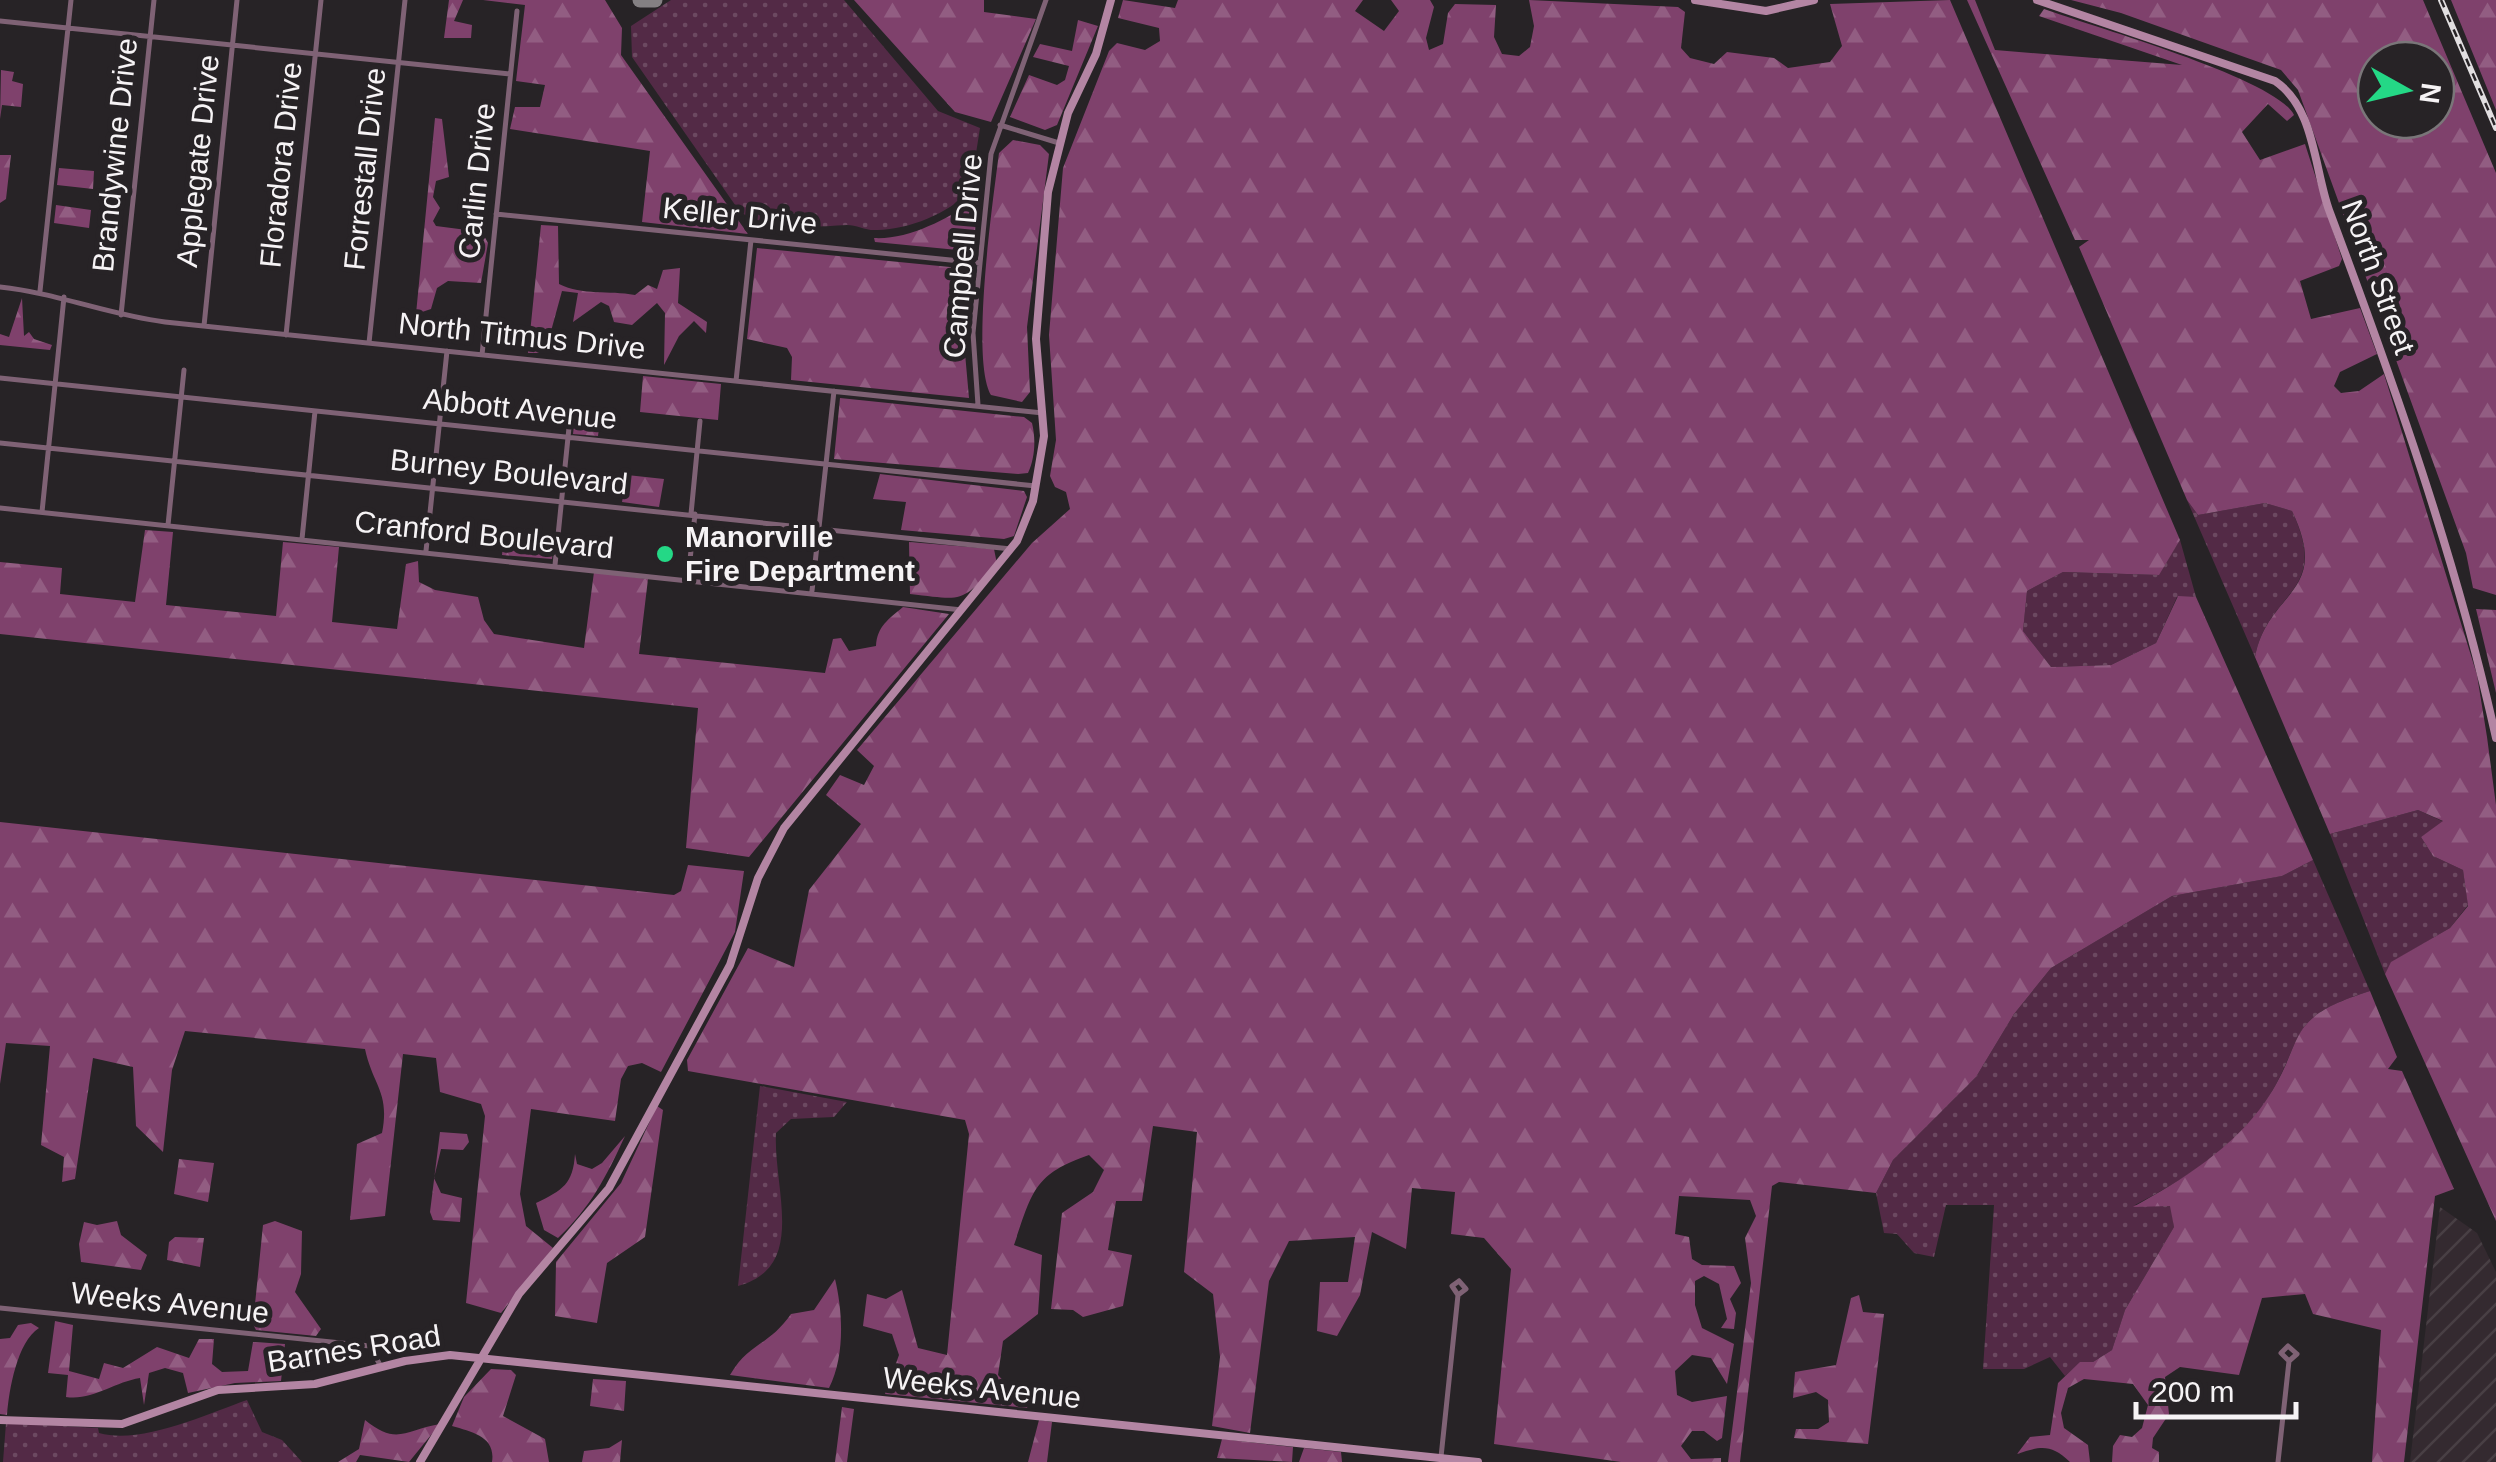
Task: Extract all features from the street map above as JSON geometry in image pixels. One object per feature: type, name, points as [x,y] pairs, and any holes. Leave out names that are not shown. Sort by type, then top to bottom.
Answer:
[{"type":"street","points":[[40,291],[70,0]]},
{"type":"street","name":"Brandywine Drive","points":[[120,315],[154,0]]},
{"type":"street","name":"Applegate Drive","points":[[204,326],[237,0]]},
{"type":"street","name":"Floradora Drive","points":[[286,335],[321,0]]},
{"type":"street","name":"Forrestall Drive","points":[[369,344],[405,0]]},
{"type":"street","name":"Campbell Drive","points":[[978,406],[972,344],[990,154],[1046,0]]},
{"type":"street","points":[[420,1462],[519,1294],[610,1188],[730,965],[758,878],[784,828],[1013,550],[1036,486],[1044,436],[1038,314],[1048,192],[1060,143],[1096,54],[1111,0]]},
{"type":"street","points":[[1694,0],[1766,11],[1814,0]]},
{"type":"street","name":"North Street","points":[[2037,0],[2275,81],[2298,104],[2322,189],[2437,510],[2496,738]]},
{"type":"street","name":"Carlin Drive","points":[[482,354],[517,11]]},
{"type":"street","points":[[0,21],[510,74]]},
{"type":"street","points":[[1000,125],[1060,143]]},
{"type":"street","name":"Keller Drive","points":[[496,214],[980,264]]},
{"type":"street","points":[[736,381],[751,239]]},
{"type":"street","name":"North Titmus Drive","points":[[0,287],[64,296],[120,315],[204,326],[1043,413]]},
{"type":"street","points":[[42,512],[64,296]]},
{"type":"street","points":[[426,551],[447,351]]},
{"type":"street","points":[[168,525],[184,370]]},
{"type":"street","name":"Abbott Avenue","points":[[0,378],[1036,486]]},
{"type":"street","points":[[812,591],[834,391]]},
{"type":"street","points":[[555,565],[570,408]]},
{"type":"street","points":[[302,539],[315,411]]},
{"type":"street","points":[[688,578],[700,421]]},
{"type":"street","name":"Burney Boulevard","points":[[0,443],[1013,550]]},
{"type":"street","name":"Cranford Boulevard","points":[[0,508],[812,591],[962,610]]},
{"type":"street","points":[[1441,1457],[1458,1295]]},
{"type":"street","name":"Weeks Avenue","points":[[0,1308],[370,1346],[380,1367]]},
{"type":"street","name":"Barnes Road","points":[[0,1420],[122,1424],[218,1390],[315,1384],[436,1356],[482,1358]]},
{"type":"street","name":"Weeks Avenue","points":[[482,1358],[1478,1462]]},
{"type":"street","points":[[2278,1462],[2289,1362]]},
{"type":"shaded area","points":[[671,0],[844,0],[938,111],[980,128],[970,191],[939,213],[890,229],[778,225],[740,212],[632,57],[631,26]]},
{"type":"shaded area","points":[[2187,500],[2198,515],[2265,503],[2292,511],[2302,539],[2301,576],[2272,617],[2255,657]]},
{"type":"shaded area","points":[[2180,540],[2196,597],[2177,597],[2156,643],[2111,665],[2051,667],[2023,631],[2027,591],[2063,572],[2158,575]]},
{"type":"shaded area","points":[[2418,810],[2444,822],[2421,837],[2433,856],[2463,870],[2468,905],[2450,928],[2392,962],[2385,974],[2330,834]]},
{"type":"shaded area","points":[[2313,860],[2370,991],[2342,1001],[2310,1021],[2266,1101],[2240,1133],[2189,1173],[2135,1205],[2171,1206],[2174,1227],[2125,1310],[2112,1350],[2093,1362],[2080,1363],[2065,1376],[2050,1357],[2024,1369],[1983,1369],[1994,1205],[1946,1205],[1934,1257],[1914,1253],[1897,1234],[1884,1233],[1876,1193],[1893,1160],[1976,1077],[2014,1014],[2051,968],[2172,896],[2282,876]]},
{"type":"shaded area","points":[[760,1086],[847,1102],[834,1117],[791,1119],[776,1133],[780,1244],[773,1262],[760,1276],[738,1286]]},
{"type":"shaded area","points":[[2440,1207],[2477,1233],[2496,1272],[2496,1462],[2410,1462]]},
{"type":"shaded area","points":[[247,1400],[262,1432],[282,1440],[302,1462],[3,1462],[6,1423],[98,1428],[99,1433],[134,1435],[174,1426]]},
{"type":"green space","points":[[449,0],[463,0],[454,21],[472,25],[471,38],[444,38]]},
{"type":"green space","points":[[483,0],[605,0],[622,28],[621,55],[748,234],[642,222],[650,151],[510,129],[515,107],[540,107],[545,85],[516,81],[525,5]]},
{"type":"green space","points":[[854,0],[984,0],[984,12],[1036,19],[991,122],[955,112]]},
{"type":"green space","points":[[1123,0],[1175,8],[1178,0],[1363,0],[1355,11],[1384,31],[1399,11],[1391,0],[1430,0],[1434,7],[1426,38],[1429,50],[1443,44],[1448,13],[1455,4],[1496,5],[1494,37],[1502,54],[1519,56],[1530,47],[1534,26],[1529,0],[1678,7],[1685,12],[1681,48],[1690,58],[1714,64],[1727,52],[1774,58],[1788,68],[1830,62],[1842,46],[1830,4],[1950,0],[2180,540],[2159,575],[2063,572],[2027,591],[2023,631],[2051,667],[2111,665],[2156,643],[2178,596],[2196,597],[2313,860],[2282,876],[2172,896],[2051,968],[2014,1014],[1976,1077],[1893,1160],[1876,1193],[1779,1182],[1772,1186],[1740,1462],[1728,1462],[1751,1283],[1745,1238],[1756,1216],[1750,1200],[1679,1196],[1675,1234],[1689,1237],[1692,1259],[1702,1265],[1734,1266],[1741,1283],[1730,1299],[1736,1313],[1734,1329],[1721,1328],[1727,1319],[1719,1284],[1704,1276],[1695,1281],[1695,1305],[1702,1328],[1734,1344],[1727,1384],[1711,1358],[1692,1355],[1675,1371],[1677,1395],[1692,1402],[1727,1396],[1722,1438],[1717,1441],[1704,1431],[1692,1431],[1681,1446],[1691,1459],[1721,1458],[1721,1462],[1621,1462],[1494,1444],[1511,1269],[1484,1238],[1451,1234],[1455,1192],[1412,1188],[1406,1249],[1372,1232],[1360,1295],[1337,1336],[1317,1331],[1320,1282],[1348,1282],[1355,1237],[1289,1241],[1269,1281],[1250,1433],[1212,1426],[1220,1357],[1213,1294],[1184,1272],[1197,1132],[1153,1126],[1142,1201],[1116,1201],[1108,1250],[1132,1255],[1123,1306],[1083,1317],[1073,1310],[1051,1309],[1062,1213],[1093,1192],[1104,1170],[1089,1155],[1070,1162],[1045,1178],[1031,1199],[1014,1245],[1042,1255],[1038,1314],[1003,1341],[998,1375],[1007,1385],[1033,1389],[1027,1408],[885,1394],[899,1355],[892,1334],[863,1326],[867,1294],[886,1299],[902,1290],[918,1348],[947,1355],[969,1134],[965,1120],[688,1071],[687,1060],[748,948],[794,967],[809,890],[861,824],[826,795],[840,775],[864,785],[874,766],[857,750],[1032,543],[1070,509],[1066,492],[1055,487],[1050,476],[1056,440],[1049,335],[1063,168],[1109,51],[1117,43],[1145,50],[1160,41],[1159,28],[1118,18]]},
{"type":"green space","points":[[1967,0],[1975,0],[1995,50],[2182,65],[2039,16],[2044,9],[2220,70],[2280,101],[2294,115],[2287,121],[2268,104],[2242,132],[2260,160],[2305,144],[2342,259],[2339,266],[2300,281],[2311,319],[2360,308],[2377,354],[2340,372],[2334,386],[2341,393],[2359,391],[2384,374],[2477,675],[2496,805],[2496,1221],[2385,974],[2391,962],[2450,928],[2468,906],[2463,870],[2433,856],[2421,837],[2443,821],[2418,810],[2330,834],[2255,657],[2272,617],[2301,576],[2305,560],[2292,511],[2265,503],[2198,515],[2187,500],[2079,247],[2089,240],[2075,240]]},
{"type":"green space","points":[[2071,0],[2423,0],[2440,40],[2356,40],[2356,140],[2456,140],[2456,78],[2496,173],[2496,595],[2473,588],[2466,553],[2298,90],[2281,70],[2121,13]]},
{"type":"green space","points":[[2451,0],[2496,0],[2496,110]]},
{"type":"green space","points":[[1078,20],[1098,26],[1057,125],[1045,130],[1010,117],[1029,75],[1057,85],[1065,80],[1069,66],[1033,57],[1040,44],[1072,51]]},
{"type":"green space","points":[[1,70],[14,72],[12,81],[23,84],[21,107],[2,105],[0,119]]},
{"type":"green space","points":[[435,118],[442,119],[449,177],[436,181],[433,197],[440,208],[433,221],[436,226],[482,232],[488,243],[481,283],[448,281],[437,288],[431,309],[416,314]]},
{"type":"green space","points":[[1013,140],[1040,145],[1049,154],[1027,327],[1030,392],[1022,402],[991,395],[983,349],[988,241],[999,153]]},
{"type":"green space","points":[[0,155],[11,155],[6,199],[0,203]]},
{"type":"green space","points":[[59,168],[94,171],[93,189],[57,185]]},
{"type":"green space","points":[[977,202],[974,248],[968,251],[875,242],[874,238],[900,236],[926,227]]},
{"type":"green space","points":[[56,205],[91,210],[89,228],[54,223]]},
{"type":"green space","points":[[541,225],[558,226],[559,284],[568,288],[635,295],[648,285],[657,289],[663,270],[680,268],[678,303],[707,322],[706,333],[694,321],[679,336],[664,365],[665,313],[657,303],[632,325],[614,322],[609,306],[601,302],[573,322],[578,293],[562,291],[545,353],[528,353]]},
{"type":"green space","points":[[757,248],[970,269],[964,342],[969,398],[791,380],[792,357],[787,348],[747,339]]},
{"type":"green space","points":[[22,298],[24,336],[29,332],[34,339],[52,345],[50,350],[0,345],[0,334],[9,337]]},
{"type":"green space","points":[[643,376],[721,384],[718,420],[640,412]]},
{"type":"green space","points":[[840,398],[1024,417],[1033,429],[1034,448],[1028,473],[834,459]]},
{"type":"green space","points":[[576,408],[601,410],[598,436],[573,434]]},
{"type":"green space","points":[[880,474],[1024,491],[1027,497],[1014,536],[1004,539],[901,530],[906,502],[873,499]]},
{"type":"green space","points":[[627,475],[664,479],[659,507],[622,502]]},
{"type":"green space","points":[[505,528],[555,533],[552,559],[502,555]]},
{"type":"green space","points":[[145,530],[173,532],[166,605],[276,616],[283,542],[339,547],[332,622],[397,629],[406,564],[418,561],[419,582],[435,590],[478,597],[484,620],[494,634],[584,648],[594,572],[648,579],[639,654],[825,673],[833,639],[841,638],[849,651],[876,646],[881,628],[903,607],[949,614],[749,857],[686,848],[698,708],[0,634],[0,562],[62,568],[60,594],[135,602]]},
{"type":"green space","points":[[909,542],[994,549],[997,564],[960,596],[910,594]]},
{"type":"green space","points":[[2476,609],[2496,610],[2496,693]]},
{"type":"green space","points":[[0,822],[674,895],[681,891],[688,865],[744,871],[735,932],[661,1072],[642,1063],[628,1066],[621,1079],[615,1121],[531,1109],[520,1194],[526,1226],[553,1248],[501,1313],[466,1303],[485,1116],[481,1104],[440,1092],[436,1058],[403,1054],[385,1216],[350,1220],[357,1144],[382,1133],[384,1119],[382,1098],[365,1049],[185,1031],[172,1070],[163,1152],[136,1126],[133,1067],[93,1058],[75,1179],[62,1182],[64,1157],[41,1145],[50,1046],[6,1043],[0,1084]]},
{"type":"green space","points":[[2370,991],[2397,1057],[2388,1069],[2402,1071],[2454,1189],[2435,1196],[2404,1462],[2372,1462],[2381,1330],[2313,1314],[2305,1294],[2262,1298],[2239,1375],[2180,1367],[2165,1377],[2169,1414],[2153,1438],[2152,1448],[2159,1452],[2159,1462],[2112,1462],[2113,1446],[2120,1435],[2132,1437],[2142,1428],[2148,1405],[2133,1384],[2084,1379],[2068,1388],[2061,1413],[2064,1428],[2088,1445],[2090,1462],[2070,1462],[2045,1448],[2017,1454],[2030,1437],[2050,1435],[2058,1383],[2080,1362],[2093,1362],[2112,1350],[2125,1310],[2174,1227],[2170,1206],[2133,1207],[2188,1174],[2238,1134],[2265,1102],[2309,1022],[2341,1001]]},
{"type":"green space","points":[[657,1106],[663,1110],[645,1237],[607,1263],[597,1323],[555,1316],[556,1262],[621,1183]]},
{"type":"green space","points":[[440,1132],[467,1134],[469,1142],[463,1150],[441,1149],[435,1176]]},
{"type":"green space","points":[[625,1136],[580,1215],[558,1238],[544,1230],[536,1203],[565,1185],[575,1154],[577,1164],[592,1169]]},
{"type":"green space","points":[[179,1159],[214,1163],[208,1202],[174,1194]]},
{"type":"green space","points":[[434,1178],[441,1193],[462,1198],[460,1222],[433,1220],[430,1212]]},
{"type":"green space","points":[[117,1221],[121,1235],[147,1255],[141,1270],[81,1262],[79,1244],[84,1222],[97,1225]]},
{"type":"green space","points":[[275,1221],[302,1231],[301,1274],[295,1292],[321,1329],[316,1336],[256,1330],[253,1324],[263,1225]]},
{"type":"green space","points":[[175,1237],[204,1238],[200,1267],[167,1260],[169,1242]]},
{"type":"green space","points":[[835,1279],[841,1334],[838,1363],[829,1388],[730,1375],[744,1356],[791,1314],[814,1310]]},
{"type":"green space","points":[[1859,1295],[1863,1312],[1884,1314],[1868,1444],[1794,1438],[1796,1429],[1818,1429],[1829,1422],[1828,1400],[1816,1392],[1793,1398],[1795,1372],[1836,1365],[1851,1298]]},
{"type":"green space","points":[[55,1321],[73,1325],[69,1371],[99,1379],[104,1363],[123,1368],[157,1347],[189,1358],[199,1339],[214,1339],[212,1364],[222,1372],[248,1371],[253,1342],[285,1344],[281,1381],[235,1383],[188,1393],[183,1373],[165,1368],[149,1373],[144,1405],[140,1378],[85,1396],[66,1397],[68,1375],[48,1373]]},
{"type":"green space","points":[[31,1323],[39,1328],[20,1355],[7,1415],[0,1414],[0,1339],[10,1338],[18,1325]]},
{"type":"green space","points":[[491,1369],[511,1370],[516,1375],[503,1416],[545,1439],[549,1462],[492,1462],[487,1441],[452,1426],[464,1397]]},
{"type":"green space","points":[[593,1379],[626,1381],[624,1411],[590,1406]]},
{"type":"green space","points":[[842,1407],[854,1409],[847,1462],[835,1462]]},
{"type":"green space","points":[[365,1420],[394,1434],[440,1424],[409,1462],[360,1455],[356,1462],[338,1462],[359,1449]]},
{"type":"green space","points":[[1039,1420],[1052,1422],[1047,1462],[1028,1462]]},
{"type":"green space","points":[[1222,1439],[1293,1447],[1292,1462],[1217,1458]]},
{"type":"green space","points":[[622,1440],[620,1462],[582,1462],[584,1451],[609,1448]]},
{"type":"green space","points":[[1304,1448],[1341,1452],[1342,1462],[1299,1462]]},
{"type":"taxiway","points":[[640,0],[655,0]]},
{"type":"railway","points":[[2441,0],[2496,128]]},
{"type":"place","name":"Manorville Fire Department","points":[[665,554]]}]
